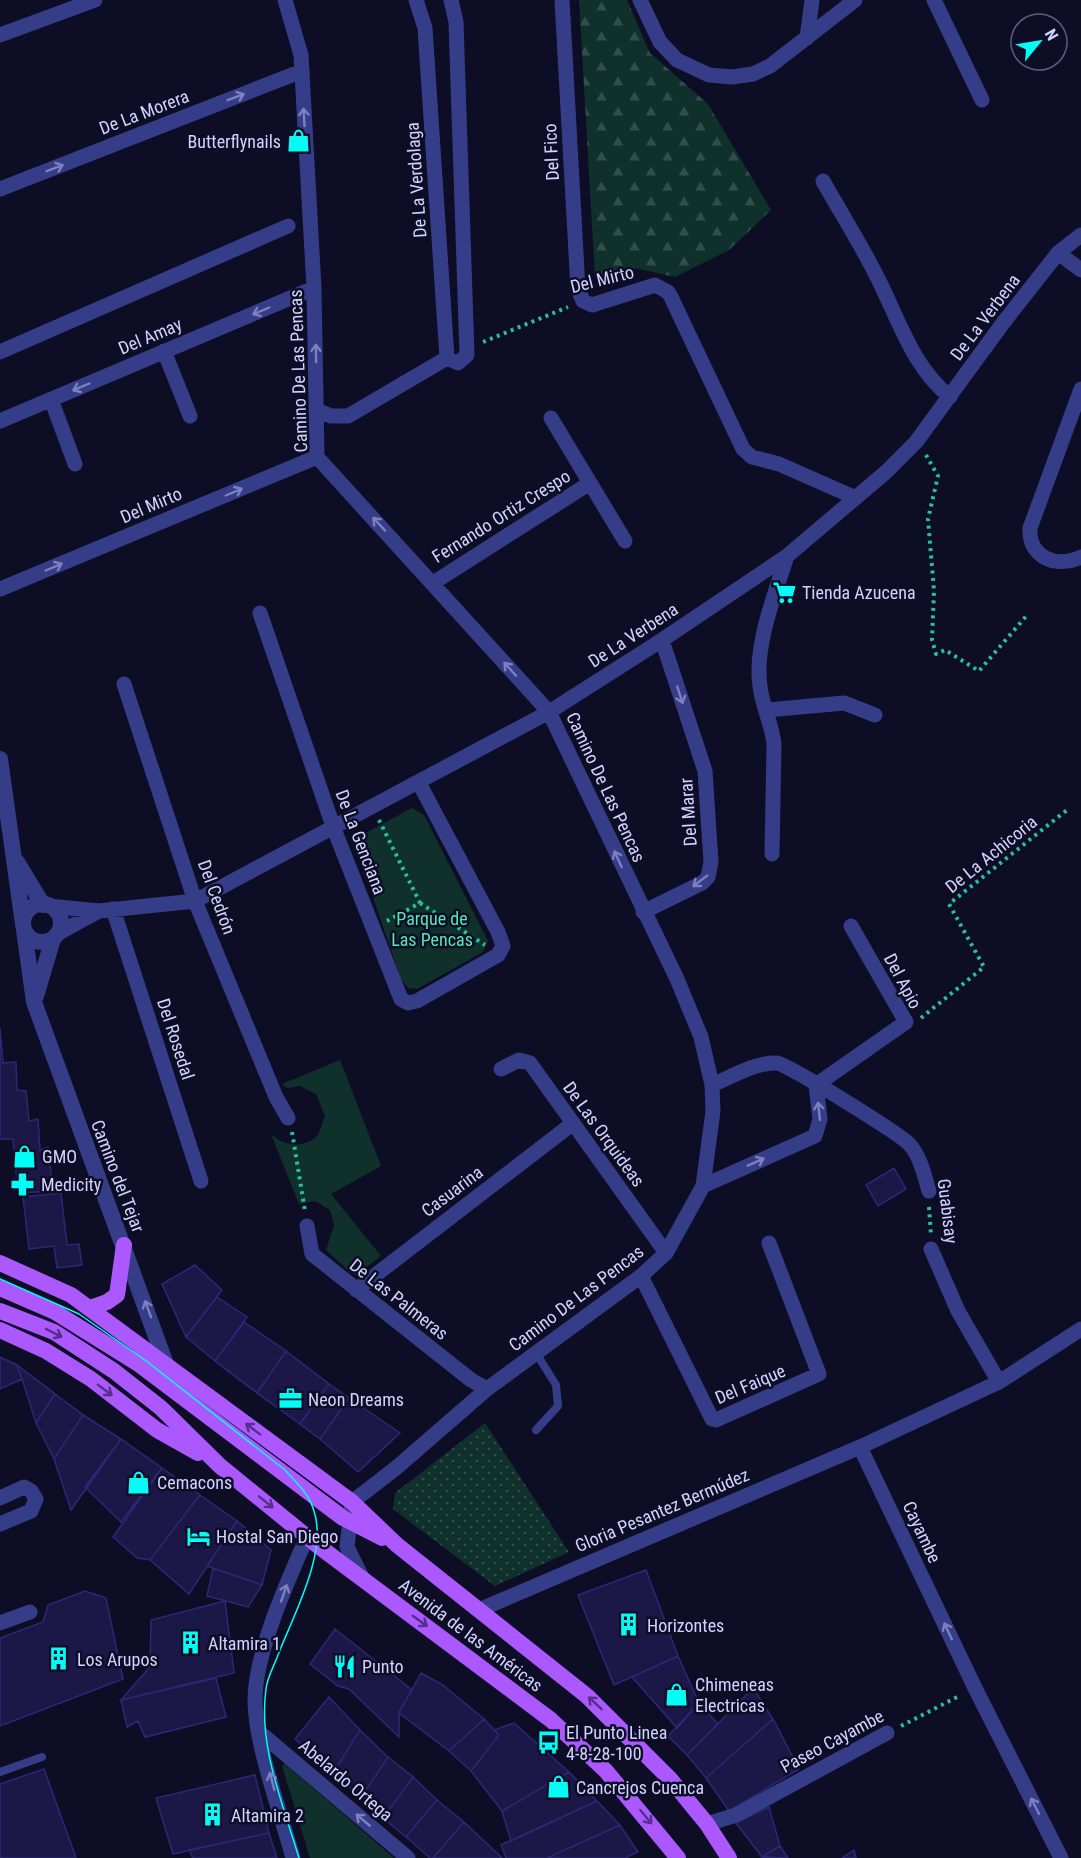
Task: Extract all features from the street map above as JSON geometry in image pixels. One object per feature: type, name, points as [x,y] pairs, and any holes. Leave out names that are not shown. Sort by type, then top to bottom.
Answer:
[{"type":"main road","points":[[90,1308],[117,1295],[124,1245]]},
{"type":"main road","name":"Avenida de las Américas","points":[[0,1263],[72,1295],[352,1502],[397,1545],[610,1718],[671,1780],[707,1824],[729,1858]]},
{"type":"main road","name":"Avenida de las Américas","points":[[0,1288],[55,1312],[140,1365],[350,1522],[397,1545]]},
{"type":"main road","name":"Avenida de las Américas","points":[[0,1311],[54,1332],[114,1371],[161,1408],[220,1466],[307,1537],[551,1720],[606,1771],[676,1857]]},
{"type":"main road","name":"Avenida de las Américas","points":[[0,1330],[46,1352],[91,1379],[157,1430],[220,1466]]},
{"type":"main road","points":[[303,1489],[336,1503],[352,1502]]},
{"type":"street","points":[[0,35],[94,0]]},
{"type":"street","name":"Camino De Las Pencas","points":[[285,0],[301,55],[314,288],[317,457],[549,712],[677,979],[701,1037],[712,1085],[713,1126],[703,1186],[666,1253],[641,1275],[487,1389],[396,1468],[352,1502]]},
{"type":"street","name":"De La Verdolaga","points":[[416,0],[425,28],[447,358]]},
{"type":"street","points":[[316,410],[331,417],[348,416],[447,358],[458,363],[464,360],[469,348],[456,22],[451,0]]},
{"type":"street","name":"Del Fico","points":[[562,0],[578,290],[583,301]]},
{"type":"street","points":[[640,0],[660,42],[677,60],[709,75],[732,77],[753,74],[770,66],[855,0]]},
{"type":"street","points":[[807,38],[812,0]]},
{"type":"street","points":[[934,0],[982,100]]},
{"type":"street","name":"De La Morera","points":[[0,189],[302,71]]},
{"type":"street","points":[[823,181],[883,289],[909,348],[941,390],[950,397]]},
{"type":"street","points":[[0,352],[288,226]]},
{"type":"street","name":"De La Verbena","points":[[46,905],[106,910],[195,901],[334,829],[549,712],[662,640],[787,556],[856,498],[916,442],[1003,323],[1058,254],[1081,235]]},
{"type":"street","points":[[1058,254],[1081,270]]},
{"type":"street","name":"Del Mirto","points":[[583,301],[592,305],[650,287],[661,288],[671,297],[742,449],[752,457],[779,464],[856,498]]},
{"type":"street","name":"Del Amay","points":[[0,421],[314,288]]},
{"type":"street","points":[[164,351],[190,416]]},
{"type":"street","points":[[1081,389],[1030,528],[1029,540],[1035,551],[1046,559],[1066,563],[1081,558]]},
{"type":"street","points":[[51,399],[75,464]]},
{"type":"street","name":"Fernando Ortiz Crespo","points":[[551,418],[625,541]]},
{"type":"street","name":"Del Mirto","points":[[0,589],[317,457]]},
{"type":"street","name":"Fernando Ortiz Crespo","points":[[433,583],[590,483]]},
{"type":"street","points":[[772,854],[774,744],[760,688],[758,661],[787,556]]},
{"type":"street","name":"De La Genciana","points":[[260,613],[334,829],[401,999],[408,1003],[417,1001],[498,955]]},
{"type":"street","name":"Del Marar","points":[[643,912],[702,883],[708,877],[711,862],[705,771],[662,640]]},
{"type":"street","name":"Del Cedrón","points":[[124,684],[195,901],[276,1097],[288,1118]]},
{"type":"street","points":[[767,710],[844,702],[875,715]]},
{"type":"street","name":"Camino del Tejar","points":[[0,759],[34,1002],[166,1364]]},
{"type":"street","points":[[419,783],[498,932],[503,946],[498,955]]},
{"type":"street","name":"Camino del Tejar","points":[[14,857],[46,905]]},
{"type":"street","points":[[34,1002],[55,936],[60,918],[46,905],[31,908],[24,918],[24,927],[37,941],[55,936]]},
{"type":"street","name":"De La Verbena","points":[[55,936],[106,910]]},
{"type":"street","name":"Del Rosedal","points":[[106,910],[201,1181]]},
{"type":"street","name":"Del Apio","points":[[816,1085],[906,1022],[851,926]]},
{"type":"street","name":"De Las Orquideas","points":[[501,1069],[519,1060],[530,1063],[666,1253]]},
{"type":"street","name":"Guabisay","points":[[712,1085],[755,1067],[777,1063],[794,1069],[816,1085],[896,1131],[909,1143],[918,1156],[929,1191]]},
{"type":"street","points":[[703,1186],[815,1136],[820,1119],[816,1085]]},
{"type":"street","name":"Casuarina","points":[[356,1290],[572,1124]]},
{"type":"street","name":"De Las Palmeras","points":[[307,1226],[312,1254],[487,1389]]},
{"type":"street","name":"Del Faique","points":[[641,1275],[712,1419],[716,1420],[819,1374],[770,1243]]},
{"type":"street","name":"Guabisay","points":[[931,1249],[958,1311],[999,1382]]},
{"type":"street","points":[[860,1447],[999,1382],[1081,1329]]},
{"type":"street","name":"Gloria Pesantez Bermúdez","points":[[479,1610],[860,1447]]},
{"type":"street","name":"Cayambe","points":[[860,1447],[975,1688],[1061,1858]]},
{"type":"street","points":[[0,1498],[24,1487],[32,1491],[36,1499],[31,1511],[0,1524]]},
{"type":"street","points":[[352,1502],[347,1547],[363,1579]]},
{"type":"street","points":[[293,1858],[258,1731],[255,1701],[265,1650],[289,1579],[307,1537]]},
{"type":"street","points":[[0,1623],[30,1612]]},
{"type":"street","name":"Abelardo Ortega","points":[[258,1731],[408,1858]]},
{"type":"street","name":"Paseo Cayambe","points":[[707,1824],[736,1815],[887,1733]]},
{"type":"lane","points":[[536,1353],[556,1385],[558,1406],[536,1431]]},
{"type":"lane","points":[[0,1772],[42,1757]]},
{"type":"path","name":"Del Mirto","points":[[469,348],[583,301]]},
{"type":"path","points":[[916,442],[935,467],[938,476],[928,519],[934,591],[932,640],[936,654],[945,650],[979,671],[1028,614]]},
{"type":"path","name":"De La Achicoria","points":[[906,1022],[921,1019],[984,967],[950,904],[1067,810]]},
{"type":"path","points":[[381,823],[420,903],[498,955]]},
{"type":"path","points":[[383,923],[420,903]]},
{"type":"path","points":[[288,1118],[296,1146],[307,1226]]},
{"type":"path","name":"Guabisay","points":[[929,1191],[931,1249]]},
{"type":"path","name":"Paseo Cayambe","points":[[887,1733],[975,1688]]},
{"type":"green space","points":[[579,0],[627,0],[650,53],[708,104],[771,210],[729,250],[675,277],[636,268],[612,286],[595,277]]},
{"type":"green space","name":"Parque de Las Pencas","points":[[412,808],[424,815],[488,941],[483,952],[417,989],[408,988],[401,979],[356,848],[360,836]]},
{"type":"green space","points":[[340,1060],[381,1166],[331,1194],[381,1256],[356,1275],[326,1250],[334,1225],[330,1210],[315,1201],[299,1204],[271,1134],[282,1142],[294,1145],[307,1143],[318,1135],[325,1116],[316,1094],[300,1086],[287,1088],[282,1084]]},
{"type":"green space","points":[[485,1423],[569,1552],[495,1586],[393,1509],[395,1493]]},
{"type":"green space","points":[[284,1764],[394,1858],[310,1858],[282,1766]]},
{"type":"building","points":[[0,1028],[3,1063],[16,1062],[17,1090],[26,1091],[29,1121],[38,1119],[40,1150],[48,1147],[53,1191],[18,1193],[13,1139],[0,1139]]},
{"type":"building","points":[[894,1168],[906,1189],[878,1206],[866,1185]]},
{"type":"building","points":[[61,1193],[67,1245],[79,1244],[82,1265],[57,1268],[54,1246],[29,1249],[23,1197]]},
{"type":"building","points":[[195,1265],[222,1290],[186,1337],[162,1284]]},
{"type":"building","points":[[217,1297],[247,1317],[215,1361],[186,1337]]},
{"type":"building","points":[[244,1322],[286,1351],[257,1393],[215,1361]]},
{"type":"building","points":[[286,1351],[329,1384],[300,1424],[257,1393]]},
{"type":"building","points":[[0,1357],[17,1365],[22,1379],[0,1389]]},
{"type":"building","points":[[17,1365],[55,1394],[36,1423],[22,1379]]},
{"type":"building","points":[[329,1384],[349,1398],[320,1439],[300,1424]]},
{"type":"building","points":[[55,1394],[83,1415],[54,1459],[36,1423]]},
{"type":"building","points":[[349,1398],[400,1433],[358,1472],[320,1439]]},
{"type":"building","points":[[83,1415],[121,1439],[71,1510],[54,1459]]},
{"type":"building","points":[[121,1439],[162,1468],[121,1522],[85,1487]]},
{"type":"building","points":[[162,1468],[200,1495],[150,1560],[137,1558],[113,1537]]},
{"type":"building","name":"Hostal San Diego","points":[[200,1495],[237,1521],[189,1594],[150,1560]]},
{"type":"building","points":[[237,1521],[271,1550],[262,1585],[207,1566]]},
{"type":"building","points":[[213,1568],[262,1585],[248,1607],[207,1596]]},
{"type":"building","name":"Horizontes","points":[[646,1570],[678,1656],[614,1685],[578,1595]]},
{"type":"building","name":"Los Arupos","points":[[85,1591],[106,1598],[123,1679],[0,1726],[0,1638],[43,1622],[48,1605]]},
{"type":"building","name":"Altamira 1","points":[[225,1601],[234,1673],[121,1700],[150,1667],[151,1620]]},
{"type":"building","points":[[335,1629],[412,1690],[399,1712],[399,1737],[349,1689],[338,1686],[310,1664]]},
{"type":"building","points":[[678,1656],[699,1703],[677,1728],[632,1677]]},
{"type":"building","points":[[421,1673],[443,1685],[484,1719],[449,1751],[399,1713]]},
{"type":"building","points":[[216,1678],[226,1717],[145,1737],[138,1721],[127,1727],[121,1700]]},
{"type":"building","points":[[753,1688],[773,1719],[706,1778],[687,1755]]},
{"type":"building","points":[[329,1697],[360,1730],[332,1775],[295,1739]]},
{"type":"building","points":[[699,1703],[718,1724],[687,1755],[668,1736]]},
{"type":"building","points":[[484,1719],[499,1735],[471,1771],[449,1751]]},
{"type":"building","points":[[773,1719],[799,1769],[729,1811],[706,1778]]},
{"type":"building","points":[[514,1723],[569,1772],[502,1811],[471,1771],[499,1735],[494,1730]]},
{"type":"building","points":[[360,1730],[388,1757],[362,1796],[332,1775]]},
{"type":"building","points":[[388,1757],[413,1777],[383,1818],[362,1796]]},
{"type":"building","points":[[44,1769],[76,1858],[0,1858],[0,1784]]},
{"type":"building","points":[[569,1772],[597,1801],[511,1841],[502,1811]]},
{"type":"building","name":"Altamira 2","points":[[255,1775],[269,1833],[173,1854],[156,1798]]},
{"type":"building","points":[[413,1777],[437,1800],[406,1837],[383,1818]]},
{"type":"building","points":[[437,1800],[464,1822],[433,1858],[430,1858],[406,1837]]},
{"type":"building","points":[[597,1801],[620,1825],[547,1858],[506,1858],[501,1845]]},
{"type":"building","points":[[769,1807],[780,1846],[762,1857],[736,1823]]},
{"type":"building","points":[[464,1822],[502,1858],[433,1858]]},
{"type":"building","points":[[620,1825],[638,1852],[625,1858],[547,1858]]},
{"type":"building","points":[[269,1833],[277,1858],[193,1858],[189,1850]]},
{"type":"building","points":[[780,1846],[788,1858],[762,1857]]},
{"type":"building","points":[[854,1850],[856,1858],[842,1858]]},
{"type":"tram line","points":[[0,1279],[79,1314],[145,1360],[285,1470],[309,1499],[317,1528],[313,1565],[268,1681],[264,1710],[274,1775],[299,1858]]},
{"type":"place","name":"Butterflynails","points":[[299,141]]},
{"type":"place","name":"Tienda Azucena","points":[[784,592]]},
{"type":"place","name":"GMO","points":[[24,1156]]},
{"type":"place","name":"Medicity","points":[[23,1184]]},
{"type":"place","name":"Neon Dreams","points":[[290,1399]]},
{"type":"place","name":"Cemacons","points":[[139,1482]]},
{"type":"place","name":"Hostal San Diego","points":[[198,1536]]},
{"type":"place","name":"Horizontes","points":[[629,1625]]},
{"type":"place","name":"Altamira 1","points":[[190,1643]]},
{"type":"place","name":"Los Arupos","points":[[59,1659]]},
{"type":"place","name":"Punto","points":[[344,1666]]},
{"type":"place","name":"Chimeneas Electricas","points":[[677,1694]]},
{"type":"place","name":"El Punto Linea 4-8-28-100","points":[[548,1742]]},
{"type":"place","name":"Cancrejos Cuenca","points":[[558,1787]]},
{"type":"place","name":"Altamira 2","points":[[213,1815]]}]
